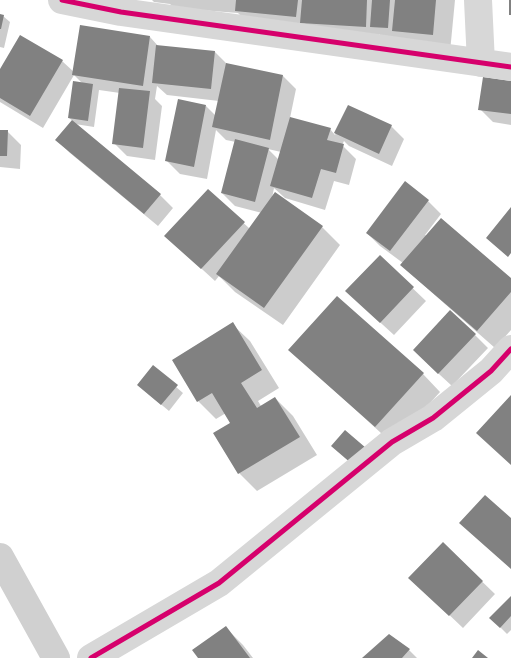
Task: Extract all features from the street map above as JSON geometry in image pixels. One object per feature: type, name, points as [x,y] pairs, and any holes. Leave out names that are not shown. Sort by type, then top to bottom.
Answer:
[{"type":"main road","points":[[0,557],[56,658]]},
{"type":"street","points":[[62,0],[121,12],[511,67]]},
{"type":"street","points":[[478,0],[481,63]]},
{"type":"street","points":[[91,658],[218,583],[392,442],[433,418],[490,370],[511,348]]},
{"type":"building","points":[[236,0],[298,0],[296,17],[235,11]]},
{"type":"building","points":[[302,0],[367,0],[366,27],[300,23]]},
{"type":"building","points":[[372,0],[390,0],[388,28],[370,27]]},
{"type":"building","points":[[395,0],[436,0],[433,35],[392,31]]},
{"type":"building","points":[[509,0],[511,0],[511,15],[509,15]]},
{"type":"building","points":[[0,14],[4,15],[1,29],[0,29]]},
{"type":"building","points":[[80,25],[150,36],[143,86],[72,75]]},
{"type":"building","points":[[20,35],[63,60],[30,116],[0,98],[0,69]]},
{"type":"building","points":[[156,45],[215,51],[211,89],[152,83]]},
{"type":"building","points":[[226,63],[283,75],[270,140],[212,127]]},
{"type":"building","points":[[483,77],[511,81],[511,114],[478,110]]},
{"type":"building","points":[[73,81],[93,84],[88,121],[68,118]]},
{"type":"building","points":[[119,88],[150,91],[143,148],[112,144]]},
{"type":"building","points":[[178,99],[206,105],[194,167],[165,161]]},
{"type":"building","points":[[348,105],[392,125],[379,154],[334,133]]},
{"type":"building","points":[[290,117],[331,128],[327,140],[344,144],[336,173],[321,169],[312,198],[270,186]]},
{"type":"building","points":[[72,120],[161,194],[144,214],[55,140]]},
{"type":"building","points":[[0,130],[8,130],[7,156],[0,156]]},
{"type":"building","points":[[235,139],[269,148],[255,202],[221,193]]},
{"type":"building","points":[[405,181],[429,200],[390,251],[366,233]]},
{"type":"building","points":[[208,189],[245,222],[201,269],[164,236]]},
{"type":"building","points":[[275,192],[323,226],[264,308],[216,274]]},
{"type":"building","points":[[511,207],[511,253],[508,257],[486,238]]},
{"type":"building","points":[[441,218],[511,278],[511,292],[477,331],[400,265]]},
{"type":"building","points":[[380,255],[414,287],[380,323],[345,291]]},
{"type":"building","points":[[337,296],[424,373],[375,427],[288,350]]},
{"type":"building","points":[[450,310],[476,334],[438,374],[413,350]]},
{"type":"building","points":[[233,322],[262,370],[241,383],[257,408],[275,397],[300,437],[238,474],[213,433],[230,423],[212,393],[197,402],[172,360]]},
{"type":"building","points":[[153,365],[178,385],[161,405],[137,385]]},
{"type":"building","points":[[511,395],[511,465],[476,433]]},
{"type":"building","points":[[345,430],[373,454],[359,470],[331,446]]},
{"type":"building","points":[[485,495],[511,518],[511,569],[459,523]]},
{"type":"building","points":[[443,542],[483,581],[449,616],[408,578]]},
{"type":"building","points":[[511,596],[511,616],[500,628],[489,618]]},
{"type":"building","points":[[226,626],[250,658],[198,658],[192,650]]},
{"type":"building","points":[[389,634],[410,649],[402,658],[362,658]]},
{"type":"building","points":[[478,650],[488,658],[472,658]]},
{"type":"cycle path","points":[[62,0],[121,12],[511,67]]},
{"type":"cycle path","points":[[91,658],[219,583],[392,442],[433,418],[491,371],[511,349]]}]
